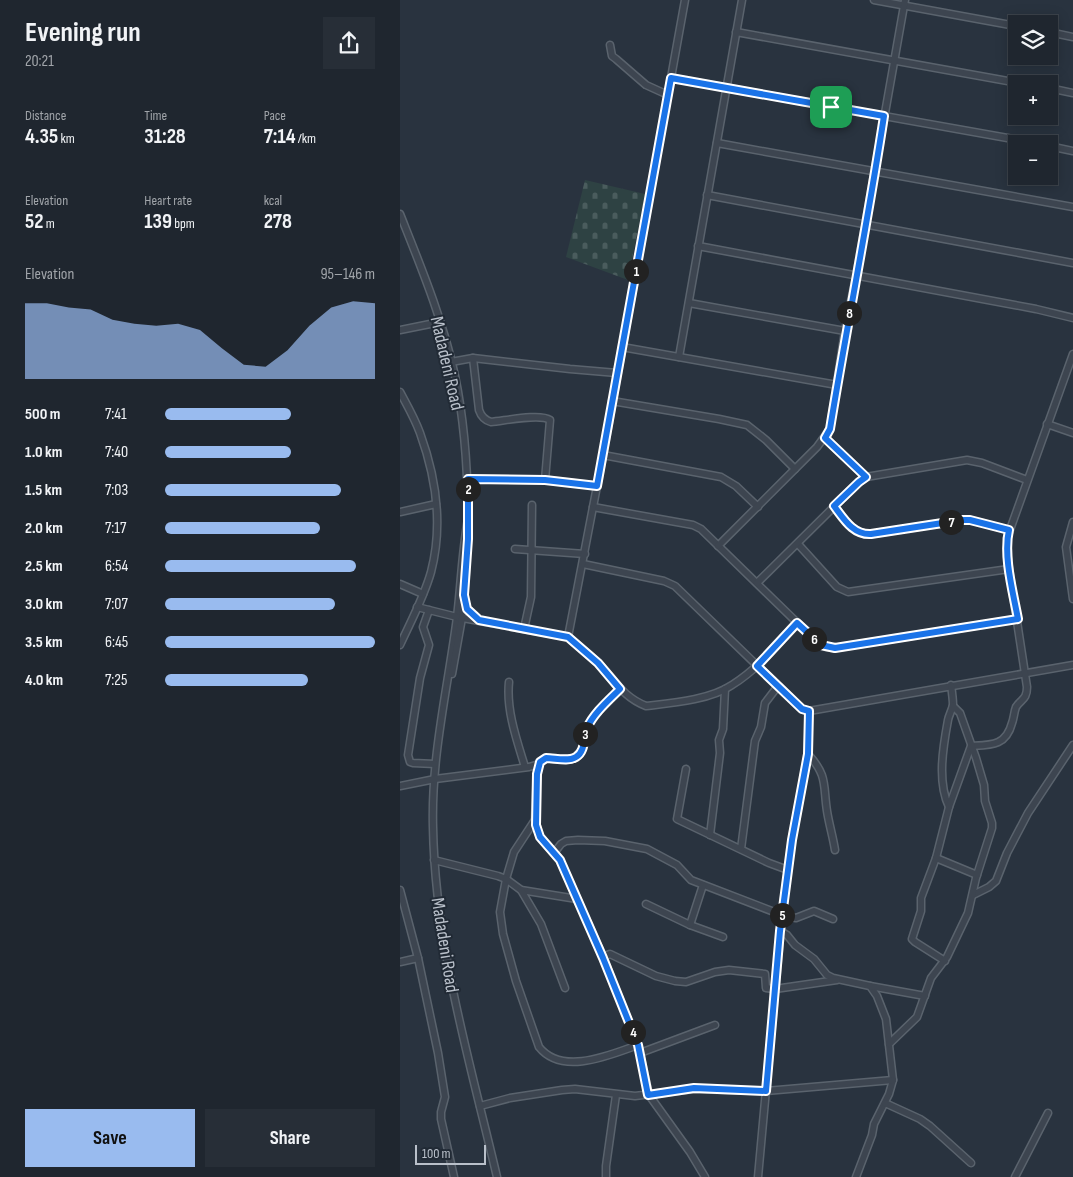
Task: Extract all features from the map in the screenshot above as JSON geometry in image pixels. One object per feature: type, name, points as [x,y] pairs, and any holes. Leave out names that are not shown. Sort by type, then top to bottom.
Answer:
[{"type":"street","points":[[568,637],[583,564],[685,0]]},
{"type":"street","points":[[679,357],[742,0]]},
{"type":"street","points":[[874,0],[905,3],[1008,24]]},
{"type":"street","points":[[718,546],[825,438],[830,429],[845,330],[876,170],[905,3]]},
{"type":"street","points":[[736,32],[1008,81]]},
{"type":"street","points":[[1058,34],[1073,37]]},
{"type":"street","points":[[610,45],[610,51],[616,60],[646,85],[668,95]]},
{"type":"street","points":[[671,78],[1008,138]]},
{"type":"street","points":[[1058,90],[1073,93]]},
{"type":"street","points":[[717,143],[876,170],[1073,207]]},
{"type":"street","points":[[1058,148],[1073,151]]},
{"type":"street","points":[[707,195],[1073,263]]},
{"type":"street","name":"Madadeni Road","points":[[400,214],[440,322],[451,362],[462,423],[468,479],[464,595],[444,692],[435,764],[434,860],[442,934],[456,1003],[497,1177]]},
{"type":"street","points":[[698,246],[856,277],[1036,309],[1073,318]]},
{"type":"street","points":[[689,303],[845,330]]},
{"type":"street","points":[[400,330],[440,322]]},
{"type":"street","points":[[622,347],[837,385]]},
{"type":"street","points":[[971,746],[992,745],[1006,737],[1013,722],[1016,708],[1026,696],[1027,687],[1009,569],[1007,538],[1073,354]]},
{"type":"street","points":[[451,362],[473,358],[617,373]]},
{"type":"street","points":[[473,358],[479,410],[486,421],[532,418],[546,418],[550,420],[545,480]]},
{"type":"street","points":[[400,392],[420,432],[428,459],[438,521],[436,546],[424,594],[400,645]]},
{"type":"street","points":[[612,401],[720,418],[747,425],[766,440],[795,469]]},
{"type":"street","points":[[1047,424],[1073,433]]},
{"type":"street","points":[[825,438],[866,477]]},
{"type":"street","points":[[603,455],[721,477],[736,486],[758,507]]},
{"type":"street","points":[[757,583],[834,506],[866,477],[967,460],[982,463],[1027,480]]},
{"type":"street","points":[[468,479],[545,480],[597,486]]},
{"type":"street","points":[[400,512],[436,504]]},
{"type":"street","points":[[524,629],[531,597],[532,505]]},
{"type":"street","points":[[834,506],[855,531],[863,534],[962,520],[970,520],[1009,530]]},
{"type":"street","points":[[593,507],[701,529],[821,645],[835,648],[1018,619]]},
{"type":"street","name":"Madadeni Road","points":[[443,710],[459,632],[468,519]]},
{"type":"street","points":[[1073,522],[1066,547],[1073,599]]},
{"type":"street","points":[[798,544],[837,587],[848,592],[1009,569]]},
{"type":"street","points":[[515,550],[584,554]]},
{"type":"street","points":[[583,564],[664,581],[675,586],[802,709],[809,711],[1073,665]]},
{"type":"street","points":[[400,584],[424,594]]},
{"type":"street","points":[[464,595],[467,609],[479,620]]},
{"type":"street","points":[[417,607],[459,617],[568,637],[598,663],[620,689],[637,702],[646,706],[706,696],[725,689],[757,666],[797,623]]},
{"type":"street","points":[[429,610],[423,627],[428,648],[420,678],[408,755],[410,762],[435,764]]},
{"type":"street","points":[[459,632],[465,625],[479,620]]},
{"type":"street","points":[[509,682],[512,718],[525,767]]},
{"type":"street","points":[[949,807],[944,797],[943,787],[948,718],[953,706],[951,685]]},
{"type":"street","points":[[741,849],[755,741],[761,728],[764,706],[778,686]]},
{"type":"street","points":[[620,689],[589,724],[584,735],[582,751],[579,755],[568,760],[543,758],[539,764],[535,820],[540,837],[560,860],[603,958],[638,1045],[648,1095],[690,1152],[705,1177]]},
{"type":"street","points":[[710,835],[720,753],[719,740],[722,729],[725,689]]},
{"type":"street","points":[[888,1044],[917,1018],[932,976],[945,962],[968,913],[992,823],[985,801],[983,782],[960,713],[953,706]]},
{"type":"street","points":[[758,1177],[780,931],[788,870],[808,754],[809,711]]},
{"type":"street","points":[[945,962],[915,942],[912,937],[921,911],[920,898],[936,858],[949,807],[971,746]]},
{"type":"street","points":[[972,895],[989,887],[996,881],[1007,853],[1028,813],[1073,746]]},
{"type":"street","points":[[808,754],[816,763],[825,781],[827,810],[835,850]]},
{"type":"street","points":[[400,786],[539,764]]},
{"type":"street","points":[[686,769],[677,819],[769,863],[788,870]]},
{"type":"street","points":[[535,820],[514,852],[506,879],[500,912],[503,934],[534,1037],[544,1054],[562,1061],[599,1059],[638,1045]]},
{"type":"street","points":[[554,853],[561,844],[578,840],[605,841],[647,849],[677,865],[691,880],[702,885],[782,915],[796,918],[814,911],[833,919]]},
{"type":"street","points":[[936,858],[977,875]]},
{"type":"street","points":[[434,860],[506,879],[521,890],[541,924],[565,988]]},
{"type":"street","points":[[690,925],[702,885]]},
{"type":"street","points":[[400,890],[418,958],[438,1053],[445,1098],[441,1119],[454,1177]]},
{"type":"street","points":[[521,890],[577,900]]},
{"type":"street","points":[[646,904],[690,925],[723,937]]},
{"type":"street","points":[[780,931],[787,935],[795,945],[812,958],[828,975],[865,983],[870,986],[925,996]]},
{"type":"street","points":[[603,958],[610,954],[656,976],[686,982],[715,972],[729,970],[764,974],[766,988],[775,989],[841,979]]},
{"type":"street","points":[[400,962],[418,958]]},
{"type":"street","points":[[856,1177],[872,1135],[874,1124],[885,1103],[893,1080],[886,1019],[884,1011],[870,986]]},
{"type":"street","points":[[640,1052],[715,1025]]},
{"type":"street","points":[[480,1106],[510,1098],[575,1089],[635,1096],[694,1088],[766,1091],[893,1080]]},
{"type":"street","points":[[606,1177],[616,1095]]},
{"type":"street","points":[[885,1103],[920,1119],[971,1163]]},
{"type":"street","points":[[1015,1177],[1048,1113]]},
{"type":"green space","points":[[585,180],[645,194],[628,280],[566,257]]},
{"type":"route","points":[[671,78],[831,107],[884,116],[876,170],[845,330],[830,429],[825,438],[866,477],[834,506],[855,531],[863,534],[962,520],[970,520],[1009,530],[1007,538],[1009,569],[1018,619],[835,648],[821,645],[797,623],[757,666],[802,709],[809,711],[808,754],[792,840],[780,931],[766,1091],[694,1088],[648,1095],[638,1045],[609,972],[560,860],[540,837],[535,820],[537,774],[540,762],[543,758],[568,760],[579,755],[582,751],[584,735],[589,724],[620,689],[598,663],[568,637],[479,620],[467,609],[464,595],[468,539],[468,479],[545,480],[597,486],[671,78]]}]
